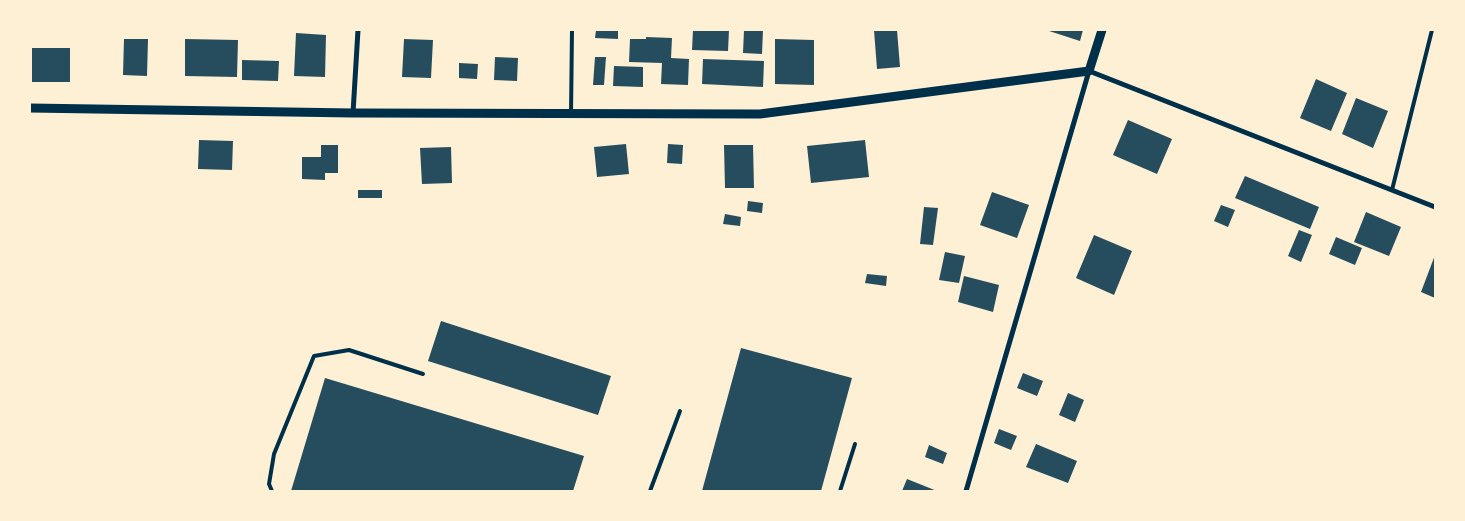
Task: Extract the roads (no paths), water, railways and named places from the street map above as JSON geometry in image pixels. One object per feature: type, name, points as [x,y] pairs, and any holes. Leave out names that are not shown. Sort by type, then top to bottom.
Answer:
[{"type":"street","points":[[353,113],[358,30]]},
{"type":"street","points":[[966,491],[1102,30]]},
{"type":"street","points":[[30,108],[353,113],[760,114],[1089,71],[1435,207]]},
{"type":"lane","points":[[571,114],[572,30]]},
{"type":"lane","points":[[1392,190],[1432,30]]},
{"type":"lane","points":[[272,491],[269,484],[274,454],[314,356],[350,350],[423,374]]},
{"type":"lane","points":[[650,491],[680,411]]},
{"type":"lane","points":[[840,491],[855,444]]}]
